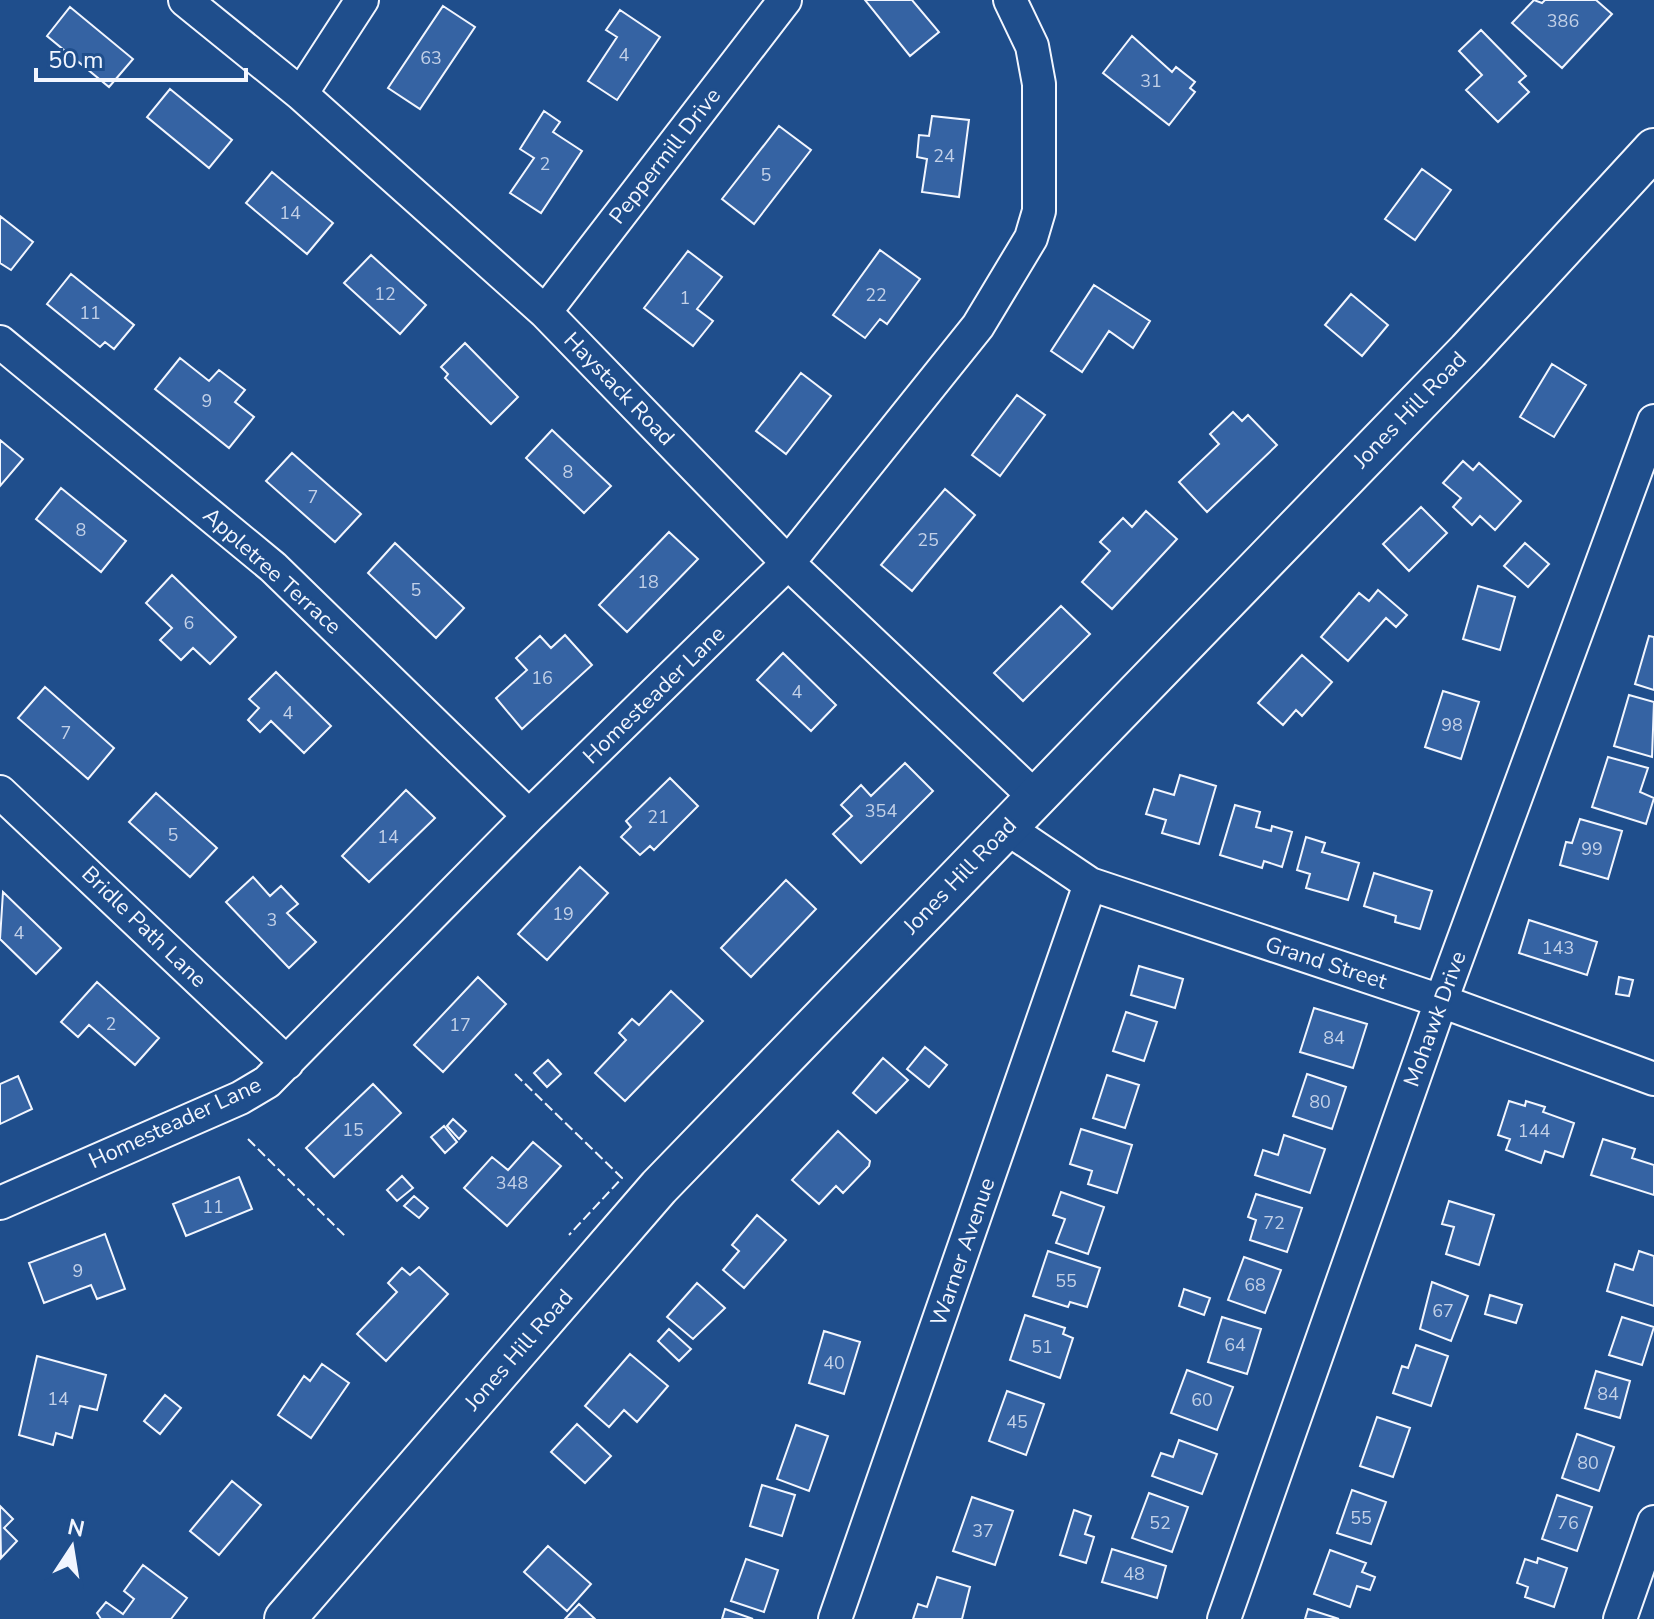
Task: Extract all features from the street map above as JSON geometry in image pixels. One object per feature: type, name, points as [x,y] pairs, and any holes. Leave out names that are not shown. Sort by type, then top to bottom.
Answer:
[{"type":"main road","name":"Jones Hill Road","points":[[285,1619],[659,1187],[1468,351],[1654,149]]},
{"type":"street","name":"Haystack Road","points":[[185,0],[301,94],[545,312],[788,563],[1035,797]]},
{"type":"street","points":[[301,94],[362,0]]},
{"type":"street","name":"Peppermill Drive","points":[[545,312],[785,0]]},
{"type":"street","name":"Homesteader Lane","points":[[0,1203],[240,1098],[267,1082],[529,816],[788,563],[978,326],[1031,238],[1039,211],[1039,84],[1032,46],[1010,0]]},
{"type":"street","name":"Appletree Terrace","points":[[0,342],[273,567],[529,816]]},
{"type":"street","name":"Mohawk Drive","points":[[1224,1619],[1441,1001],[1654,421]]},
{"type":"street","name":"Bridle Path Lane","points":[[0,792],[287,1063]]},
{"type":"street","name":"Grand Street","points":[[1007,828],[1090,884],[1441,1001],[1654,1079]]},
{"type":"street","name":"Warner Avenue","points":[[835,1619],[1090,884]]},
{"type":"street","points":[[1620,1619],[1654,1522]]},
{"type":"building","points":[[865,0],[912,0],[939,32],[910,56]]},
{"type":"building","points":[[1534,0],[1542,3],[1545,0],[1596,0],[1612,14],[1562,68],[1512,23]]},
{"type":"building","points":[[443,6],[475,27],[420,109],[388,88]]},
{"type":"building","points":[[70,7],[133,59],[109,87],[47,36]]},
{"type":"building","points":[[620,10],[660,37],[617,100],[588,81],[617,37],[606,30]]},
{"type":"building","points":[[1481,30],[1526,76],[1519,82],[1529,92],[1498,122],[1466,90],[1482,75],[1459,51]]},
{"type":"building","points":[[1132,36],[1172,72],[1176,67],[1195,82],[1190,88],[1195,92],[1169,125],[1103,73]]},
{"type":"building","points":[[170,89],[232,140],[209,168],[147,117]]},
{"type":"building","points":[[544,111],[560,122],[553,132],[582,151],[541,213],[510,193],[534,158],[520,149]]},
{"type":"building","points":[[932,116],[969,120],[959,197],[922,192],[927,159],[917,157],[919,135],[929,136]]},
{"type":"building","points":[[779,126],[811,150],[754,224],[722,199]]},
{"type":"building","points":[[1422,169],[1451,190],[1415,240],[1385,219]]},
{"type":"building","points":[[272,172],[333,223],[307,254],[246,203]]},
{"type":"building","points":[[0,216],[33,242],[11,270],[0,263]]},
{"type":"building","points":[[880,250],[920,279],[887,324],[880,319],[865,338],[833,315]]},
{"type":"building","points":[[688,251],[722,277],[697,309],[713,321],[693,346],[644,308]]},
{"type":"building","points":[[371,255],[426,305],[400,334],[344,283]]},
{"type":"building","points":[[71,274],[134,325],[114,349],[105,342],[100,347],[47,304]]},
{"type":"building","points":[[1094,285],[1150,321],[1133,348],[1109,331],[1082,372],[1051,351]]},
{"type":"building","points":[[1351,294],[1388,325],[1362,356],[1325,325]]},
{"type":"building","points":[[465,343],[518,397],[491,424],[445,378],[448,374],[441,367]]},
{"type":"building","points":[[180,358],[209,381],[219,370],[245,390],[235,402],[254,417],[229,448],[155,389]]},
{"type":"building","points":[[1552,364],[1586,385],[1554,437],[1520,417]]},
{"type":"building","points":[[801,373],[831,396],[786,454],[756,431]]},
{"type":"building","points":[[1017,395],[1045,415],[1000,476],[972,455]]},
{"type":"building","points":[[1233,412],[1242,421],[1248,415],[1277,445],[1207,512],[1179,482],[1219,444],[1210,434]]},
{"type":"building","points":[[552,430],[611,486],[584,513],[526,458]]},
{"type":"building","points":[[0,440],[23,459],[0,486]]},
{"type":"building","points":[[292,453],[361,514],[335,542],[266,481]]},
{"type":"building","points":[[1463,461],[1473,470],[1479,463],[1521,501],[1495,530],[1480,516],[1472,525],[1453,507],[1461,498],[1443,483]]},
{"type":"building","points":[[61,488],[126,541],[101,572],[36,519]]},
{"type":"building","points":[[945,489],[975,515],[912,591],[881,565]]},
{"type":"building","points":[[1421,507],[1447,533],[1409,571],[1383,544]]},
{"type":"building","points":[[1146,511],[1177,539],[1112,609],[1082,582],[1110,551],[1100,542],[1123,518],[1132,527]]},
{"type":"building","points":[[669,532],[698,559],[627,632],[599,605]]},
{"type":"building","points":[[395,543],[464,608],[436,638],[368,573]]},
{"type":"building","points":[[1525,543],[1549,564],[1528,587],[1504,566]]},
{"type":"building","points":[[172,575],[236,637],[210,664],[193,648],[181,660],[160,640],[172,628],[146,603]]},
{"type":"building","points":[[1478,586],[1515,597],[1500,650],[1463,639]]},
{"type":"building","points":[[1378,590],[1407,615],[1396,627],[1386,618],[1348,661],[1321,637],[1359,593],[1369,601]]},
{"type":"building","points":[[1061,606],[1090,634],[1023,701],[994,673]]},
{"type":"building","points":[[565,635],[592,665],[522,729],[496,698],[527,670],[516,658],[540,636],[551,648]]},
{"type":"building","points":[[1649,636],[1654,637],[1654,690],[1635,684]]},
{"type":"building","points":[[783,653],[836,705],[811,731],[757,680]]},
{"type":"building","points":[[1302,655],[1332,682],[1302,716],[1296,710],[1283,725],[1258,703]]},
{"type":"building","points":[[276,672],[331,726],[304,753],[271,721],[260,732],[248,720],[259,708],[249,699]]},
{"type":"building","points":[[45,687],[114,748],[88,779],[18,718]]},
{"type":"building","points":[[1443,691],[1479,702],[1461,759],[1425,747]]},
{"type":"building","points":[[1629,695],[1654,702],[1652,757],[1614,746]]},
{"type":"building","points":[[1608,757],[1648,768],[1640,792],[1654,798],[1646,824],[1592,807]]},
{"type":"building","points":[[905,763],[933,791],[861,863],[833,834],[852,816],[841,805],[861,785],[871,796]]},
{"type":"building","points":[[1180,775],[1216,786],[1199,844],[1162,833],[1166,820],[1146,814],[1154,789],[1174,795]]},
{"type":"building","points":[[670,778],[698,806],[654,850],[650,846],[640,855],[621,837],[631,827],[626,821]]},
{"type":"building","points":[[406,790],[435,818],[369,882],[342,856]]},
{"type":"building","points":[[156,793],[217,848],[190,877],[129,822]]},
{"type":"building","points":[[1235,805],[1260,812],[1256,827],[1271,831],[1272,826],[1292,832],[1282,867],[1264,861],[1262,868],[1220,855]]},
{"type":"building","points":[[1580,819],[1622,831],[1608,879],[1560,865],[1566,842],[1572,843]]},
{"type":"building","points":[[1306,837],[1325,843],[1322,852],[1359,863],[1348,900],[1306,888],[1310,874],[1297,870]]},
{"type":"building","points":[[580,867],[608,893],[547,960],[518,934]]},
{"type":"building","points":[[1374,873],[1432,891],[1420,929],[1395,922],[1396,916],[1364,906]]},
{"type":"building","points":[[253,877],[270,896],[281,886],[298,904],[287,913],[316,942],[289,968],[226,902]]},
{"type":"building","points":[[786,880],[816,909],[751,977],[721,948]]},
{"type":"building","points":[[3,892],[61,948],[36,974],[0,939]]},
{"type":"building","points":[[1529,920],[1597,942],[1587,975],[1519,953]]},
{"type":"building","points":[[1139,966],[1183,979],[1175,1008],[1131,995]]},
{"type":"building","points":[[478,977],[506,1004],[443,1072],[414,1045]]},
{"type":"building","points":[[1619,977],[1633,980],[1629,996],[1616,994]]},
{"type":"building","points":[[97,982],[159,1038],[135,1065],[89,1025],[78,1037],[61,1022]]},
{"type":"building","points":[[671,991],[703,1021],[625,1101],[595,1073],[626,1040],[619,1033],[632,1019],[639,1025]]},
{"type":"building","points":[[1314,1008],[1367,1024],[1353,1068],[1300,1052]]},
{"type":"building","points":[[1126,1012],[1157,1022],[1144,1061],[1113,1051]]},
{"type":"building","points":[[925,1047],[947,1065],[929,1087],[907,1069]]},
{"type":"building","points":[[883,1058],[908,1080],[876,1113],[853,1093]]},
{"type":"building","points":[[548,1060],[561,1074],[547,1087],[534,1073]]},
{"type":"building","points":[[1307,1074],[1346,1087],[1332,1129],[1293,1116]]},
{"type":"building","points":[[1107,1075],[1139,1085],[1125,1128],[1093,1118]]},
{"type":"building","points":[[18,1076],[32,1109],[0,1124],[0,1084]]},
{"type":"building","points":[[373,1084],[401,1113],[334,1177],[306,1148]]},
{"type":"building","points":[[1509,1101],[1525,1106],[1526,1101],[1545,1107],[1543,1112],[1574,1123],[1563,1157],[1545,1151],[1541,1163],[1506,1150],[1510,1139],[1498,1135]]},
{"type":"building","points":[[453,1119],[466,1131],[459,1139],[447,1126]]},
{"type":"building","points":[[444,1126],[457,1142],[445,1153],[431,1137]]},
{"type":"building","points":[[1081,1129],[1132,1145],[1117,1193],[1088,1184],[1092,1171],[1070,1164]]},
{"type":"building","points":[[838,1131],[870,1161],[869,1166],[843,1193],[836,1186],[819,1204],[792,1180]]},
{"type":"building","points":[[1284,1135],[1325,1149],[1310,1193],[1255,1175],[1263,1150],[1278,1155]]},
{"type":"building","points":[[1603,1139],[1635,1149],[1632,1158],[1654,1165],[1654,1195],[1591,1175]]},
{"type":"building","points":[[533,1142],[561,1166],[507,1226],[464,1188],[492,1157],[508,1170]]},
{"type":"building","points":[[402,1176],[413,1188],[397,1201],[387,1190]]},
{"type":"building","points":[[239,1177],[252,1209],[186,1236],[173,1204]]},
{"type":"building","points":[[1061,1192],[1104,1207],[1088,1254],[1056,1243],[1065,1219],[1053,1215]]},
{"type":"building","points":[[1256,1194],[1302,1208],[1287,1252],[1250,1240],[1256,1220],[1248,1217]]},
{"type":"building","points":[[414,1196],[428,1208],[419,1218],[404,1206]]},
{"type":"building","points":[[1449,1201],[1494,1215],[1479,1265],[1446,1254],[1454,1227],[1442,1224]]},
{"type":"building","points":[[757,1215],[786,1240],[744,1288],[723,1270],[739,1251],[732,1245]]},
{"type":"building","points":[[105,1234],[125,1289],[97,1299],[91,1285],[44,1303],[29,1263]]},
{"type":"building","points":[[1048,1251],[1100,1268],[1087,1307],[1070,1302],[1068,1307],[1033,1296]]},
{"type":"building","points":[[1639,1251],[1654,1256],[1654,1306],[1607,1291],[1615,1264],[1633,1270]]},
{"type":"building","points":[[1244,1257],[1281,1270],[1265,1313],[1228,1300]]},
{"type":"building","points":[[419,1267],[448,1294],[386,1361],[357,1334],[397,1292],[388,1283],[402,1268],[410,1275]]},
{"type":"building","points":[[1432,1282],[1468,1296],[1451,1341],[1420,1329]]},
{"type":"building","points":[[697,1283],[725,1308],[693,1339],[667,1317]]},
{"type":"building","points":[[1184,1289],[1210,1298],[1204,1315],[1179,1306]]},
{"type":"building","points":[[1490,1295],[1522,1305],[1516,1323],[1485,1314]]},
{"type":"building","points":[[1025,1315],[1065,1328],[1063,1334],[1073,1338],[1060,1378],[1010,1360]]},
{"type":"building","points":[[1222,1317],[1261,1329],[1247,1374],[1208,1362]]},
{"type":"building","points":[[1622,1317],[1654,1327],[1642,1365],[1609,1355]]},
{"type":"building","points":[[669,1329],[691,1349],[679,1361],[658,1341]]},
{"type":"building","points":[[824,1331],[860,1342],[844,1394],[809,1383]]},
{"type":"building","points":[[1416,1345],[1448,1356],[1431,1406],[1393,1393],[1402,1366],[1408,1368]]},
{"type":"building","points":[[630,1354],[668,1386],[637,1422],[624,1410],[609,1427],[585,1406]]},
{"type":"building","points":[[37,1356],[106,1375],[97,1410],[80,1406],[72,1438],[56,1433],[53,1445],[19,1435]]},
{"type":"building","points":[[322,1364],[349,1383],[311,1438],[278,1415],[304,1376],[310,1381]]},
{"type":"building","points":[[1187,1370],[1233,1387],[1217,1430],[1171,1413]]},
{"type":"building","points":[[1596,1371],[1630,1381],[1620,1418],[1585,1408]]},
{"type":"building","points":[[1007,1391],[1044,1404],[1026,1455],[989,1441]]},
{"type":"building","points":[[165,1395],[181,1408],[160,1434],[144,1421]]},
{"type":"building","points":[[1377,1417],[1410,1428],[1393,1477],[1360,1466]]},
{"type":"building","points":[[577,1424],[611,1456],[585,1483],[551,1452]]},
{"type":"building","points":[[796,1425],[828,1436],[809,1491],[777,1479]]},
{"type":"building","points":[[1577,1434],[1614,1447],[1599,1491],[1562,1478]]},
{"type":"building","points":[[1179,1440],[1217,1454],[1202,1494],[1152,1476],[1161,1453],[1173,1457]]},
{"type":"building","points":[[232,1481],[261,1505],[219,1555],[190,1531]]},
{"type":"building","points":[[762,1485],[795,1495],[782,1536],[750,1526]]},
{"type":"building","points":[[1352,1490],[1386,1502],[1371,1544],[1337,1533]]},
{"type":"building","points":[[1149,1493],[1188,1507],[1172,1552],[1132,1538]]},
{"type":"building","points":[[1557,1495],[1592,1507],[1577,1551],[1542,1539]]},
{"type":"building","points":[[972,1497],[1013,1511],[995,1565],[953,1551]]},
{"type":"building","points":[[0,1506],[13,1519],[4,1528],[17,1541],[1,1558]]},
{"type":"building","points":[[1074,1510],[1091,1516],[1085,1534],[1094,1537],[1086,1563],[1060,1555]]},
{"type":"building","points":[[548,1546],[591,1584],[567,1611],[524,1572]]},
{"type":"building","points":[[1112,1549],[1166,1566],[1157,1598],[1102,1582]]},
{"type":"building","points":[[1330,1550],[1366,1563],[1362,1572],[1375,1577],[1370,1590],[1357,1586],[1350,1607],[1314,1594]]},
{"type":"building","points":[[1538,1558],[1567,1568],[1554,1607],[1525,1597],[1528,1587],[1517,1583],[1525,1559],[1537,1563]]},
{"type":"building","points":[[746,1559],[778,1570],[764,1612],[731,1601]]},
{"type":"building","points":[[143,1565],[187,1598],[171,1619],[101,1619],[97,1613],[106,1602],[123,1614],[134,1599],[124,1591]]},
{"type":"building","points":[[937,1577],[970,1587],[962,1619],[913,1619],[918,1604],[927,1607]]},
{"type":"building","points":[[579,1604],[595,1619],[565,1619]]},
{"type":"building","points":[[725,1609],[753,1619],[722,1619]]},
{"type":"building","points":[[1308,1609],[1339,1619],[1305,1619]]},
{"type":"fence","points":[[515,1074],[622,1178],[569,1235]]},
{"type":"fence","points":[[248,1139],[346,1237]]}]
